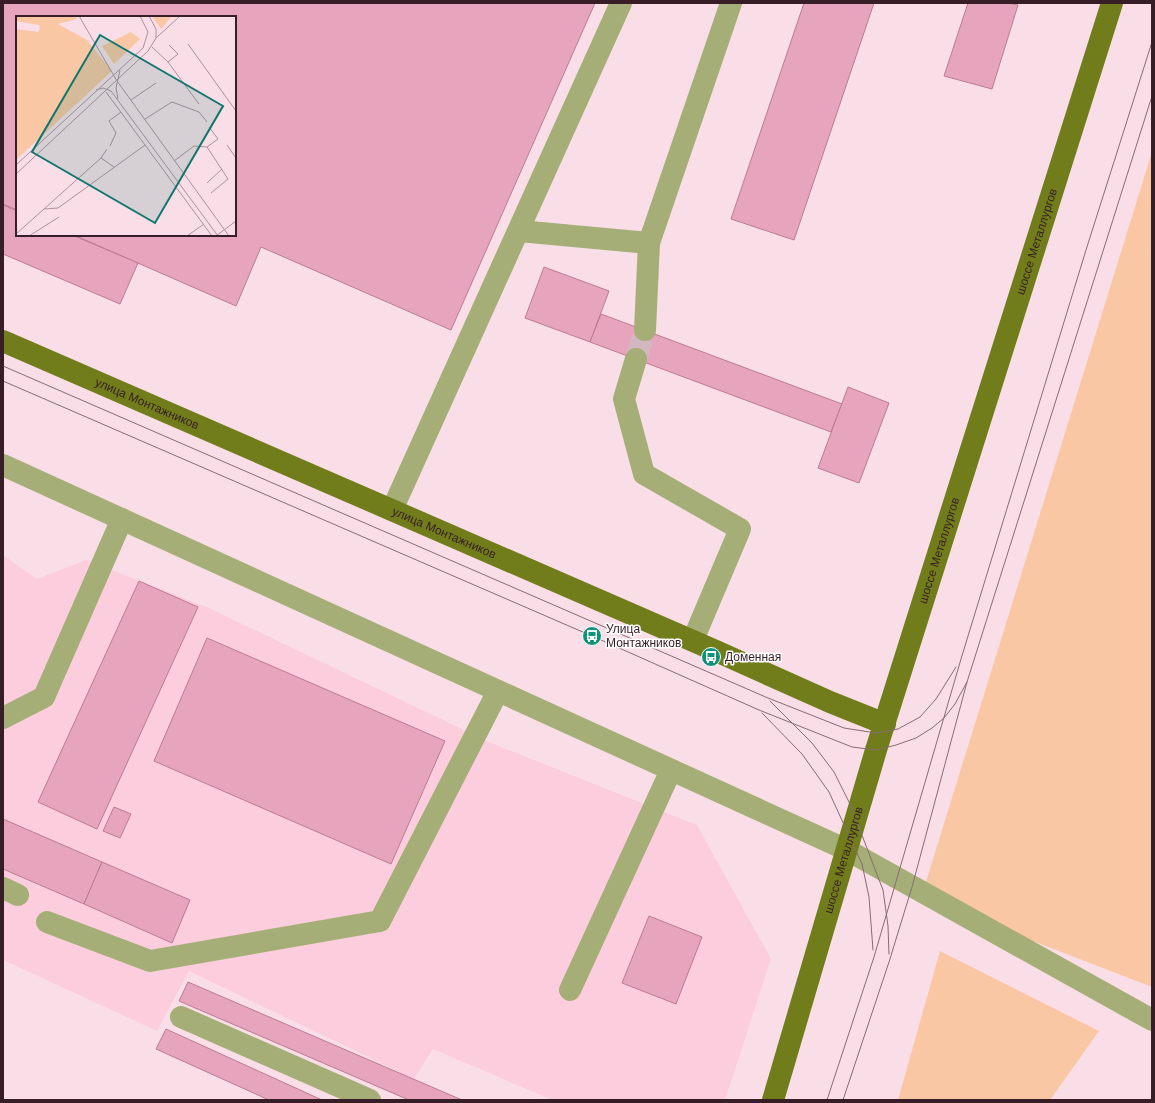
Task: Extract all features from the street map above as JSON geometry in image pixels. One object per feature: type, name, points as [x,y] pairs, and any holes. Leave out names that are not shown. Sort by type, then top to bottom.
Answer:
[{"type":"main road","name":"шоссе Металлургов","points":[[773,1100],[885,724],[1112,3]]},
{"type":"main road","name":"улица Монтажников","points":[[3,341],[693,640],[830,702],[885,724]]},
{"type":"lane","points":[[392,510],[621,3]]},
{"type":"lane","points":[[645,330],[649,243],[730,3]]},
{"type":"lane","points":[[519,231],[649,243]]},
{"type":"lane","points":[[636,359],[624,399],[644,474],[740,529],[693,640]]},
{"type":"lane","points":[[3,465],[847,850],[1152,1020]]},
{"type":"lane","points":[[3,718],[44,697],[122,519]]},
{"type":"lane","points":[[47,922],[150,961],[380,920],[498,691]]},
{"type":"lane","points":[[570,990],[671,770]]},
{"type":"lane","points":[[181,1017],[370,1100]]},
{"type":"shaded area","points":[[1152,152],[1152,987],[921,898]]},
{"type":"shaded area","points":[[3,555],[37,579],[86,560],[209,608],[489,742],[697,825],[771,959],[725,1100],[552,1100],[433,1049],[414,1079],[189,971],[157,1031],[3,960]]},
{"type":"shaded area","points":[[940,951],[1099,1031],[1050,1100],[898,1100]]},
{"type":"building","points":[[3,3],[595,3],[451,330],[261,247],[236,306],[76,236],[236,236],[236,16],[16,16],[16,210],[3,204]]},
{"type":"building","points":[[804,3],[874,3],[794,240],[731,219]]},
{"type":"building","points":[[968,3],[1009,3],[1018,5],[992,89],[944,76]]},
{"type":"building","points":[[3,205],[16,211],[16,236],[74,236],[138,263],[120,304],[3,254]]},
{"type":"building","points":[[544,267],[609,291],[590,342],[525,318]]},
{"type":"building","points":[[601,314],[842,404],[831,432],[590,342]]},
{"type":"building","points":[[848,387],[889,403],[859,483],[818,468]]},
{"type":"building","points":[[139,581],[198,607],[97,829],[38,802]]},
{"type":"building","points":[[207,638],[445,741],[391,864],[154,761]]},
{"type":"building","points":[[114,807],[131,814],[120,838],[103,831]]},
{"type":"building","points":[[3,819],[102,862],[84,904],[3,869]]},
{"type":"building","points":[[102,862],[190,900],[172,943],[84,904]]},
{"type":"building","points":[[649,916],[702,937],[676,1004],[622,983]]},
{"type":"building","points":[[188,982],[462,1100],[409,1100],[179,1001]]},
{"type":"building","points":[[166,1029],[322,1100],[269,1100],[156,1049]]},
{"type":"tunnel","points":[[636,359],[645,330]]},
{"type":"tram line","points":[[827,1100],[874,957],[961,659],[1086,250],[1152,42]]},
{"type":"tram line","points":[[843,1100],[889,962],[912,887],[967,682],[1152,96]]},
{"type":"tram line","points":[[3,366],[768,698],[844,728],[876,733],[898,729],[920,717],[936,699],[956,667]]},
{"type":"tram line","points":[[3,381],[592,636],[759,710],[852,747],[876,750],[916,738],[944,718],[955,704],[967,682]]},
{"type":"tram line","points":[[770,701],[812,743],[834,772],[850,804],[883,890],[888,926],[889,954]]},
{"type":"tram line","points":[[762,713],[802,754],[829,792],[862,864],[869,897],[873,950]]},
{"type":"place","name":"Улица Монтажников","points":[[592,636]]},
{"type":"place","name":"Доменная","points":[[711,657]]}]
